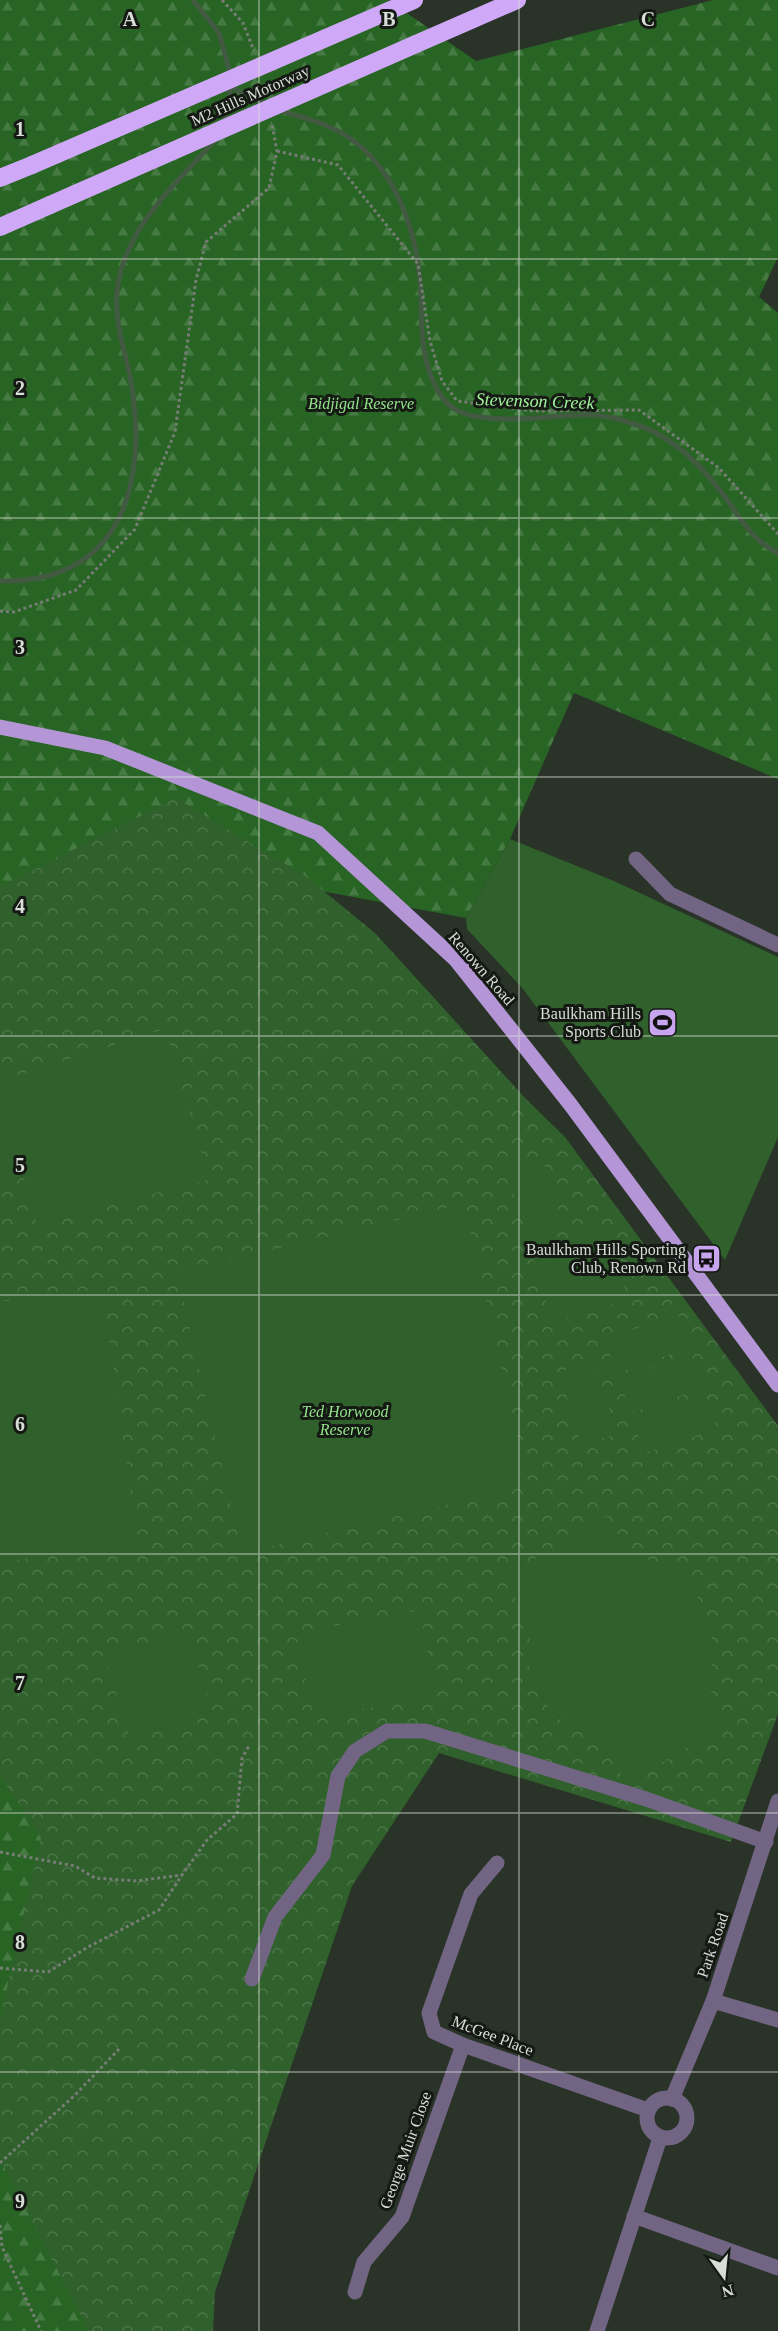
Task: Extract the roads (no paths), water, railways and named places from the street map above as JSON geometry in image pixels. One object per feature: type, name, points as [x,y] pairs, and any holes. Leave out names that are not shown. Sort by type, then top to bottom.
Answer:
[{"type":"highway","name":"M2 Hills Motorway","points":[[0,227],[517,0]]},
{"type":"highway","name":"M2 Hills Motorway","points":[[0,178],[407,3]]},
{"type":"main road","name":"Renown Road","points":[[0,727],[105,748],[318,832],[456,960],[570,1104],[778,1385]]},
{"type":"street","points":[[636,859],[670,894],[778,945]]},
{"type":"street","points":[[252,1979],[275,1917],[323,1855],[338,1776],[355,1751],[387,1731],[425,1731],[646,1799],[766,1842]]},
{"type":"street","name":"Park Road","points":[[672,2099],[713,2001],[778,1801]]},
{"type":"street","name":"McGee Place","points":[[497,1863],[471,1894],[429,2013],[434,2032],[463,2045],[648,2110]]},
{"type":"street","points":[[713,2001],[778,2020]]},
{"type":"street","name":"George Muir Close","points":[[355,2292],[364,2262],[402,2217],[463,2045]]},
{"type":"street","points":[[661,2099],[672,2099],[686,2111],[686,2124],[679,2135],[660,2138],[650,2130],[647,2124],[648,2110],[661,2099]]},
{"type":"street","points":[[597,2331],[660,2138]]},
{"type":"street","points":[[634,2216],[778,2268]]},
{"type":"waterway","points":[[193,0],[219,33],[231,76]]},
{"type":"waterway","points":[[224,123],[231,85]]},
{"type":"waterway","name":"Stevenson Creek","points":[[231,87],[267,105]]},
{"type":"waterway","name":"Stevenson Creek","points":[[278,110],[327,126],[355,142],[373,159],[388,179],[409,225],[419,274],[424,352],[432,379],[446,402],[458,411],[473,416],[511,419],[594,415],[645,428],[671,442],[694,461],[723,494],[753,535],[778,553]]},
{"type":"waterway","points":[[0,581],[41,577],[74,565],[100,546],[118,520],[129,490],[135,456],[135,420],[131,382],[120,333],[117,309],[118,284],[132,242],[143,223],[156,205],[216,139]]},
{"type":"place","name":"Baulkham Hills Sports Club","points":[[662,1022]]},
{"type":"place","name":"Baulkham Hills Sporting Club, Renown Rd","points":[[707,1258]]},
{"type":"park label","name":"Bidjigal Reserve","points":[[361,403]]},
{"type":"park label","name":"Ted Horwood Reserve","points":[[345,1420]]}]
